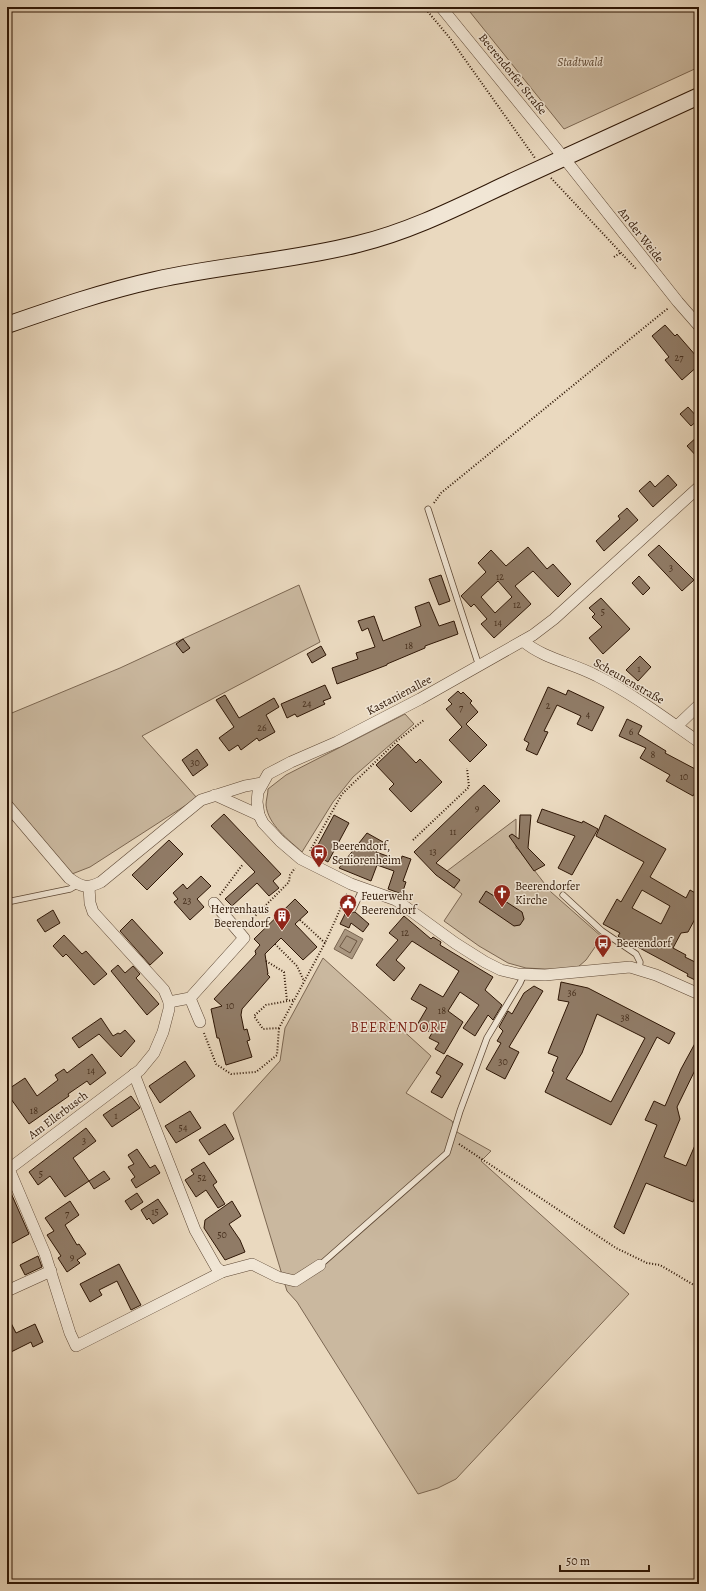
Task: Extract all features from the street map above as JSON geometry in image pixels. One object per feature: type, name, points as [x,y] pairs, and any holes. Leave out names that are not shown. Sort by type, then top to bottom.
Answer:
[{"type":"main road","points":[[7,325],[108,291],[155,280],[222,267],[317,253],[370,241],[415,226],[699,96]]},
{"type":"street","name":"Beerendorfer Straße","points":[[441,7],[564,158]]},
{"type":"street","name":"An der Weide","points":[[564,158],[699,326]]},
{"type":"street","name":"Kastanienallee","points":[[262,783],[268,774],[291,762],[337,742],[480,666],[523,641],[554,619],[699,487]]},
{"type":"street","name":"Scheunenstraße","points":[[523,641],[536,651],[597,675],[649,706],[699,742]]},
{"type":"street","points":[[677,726],[699,705]]},
{"type":"street","points":[[83,886],[101,882],[201,800],[245,786],[262,783]]},
{"type":"street","points":[[262,783],[258,792],[257,802],[259,815],[263,823],[280,842],[301,859],[351,884],[396,900],[485,962],[501,970],[524,974],[563,974],[630,967],[656,975],[699,994]]},
{"type":"street","points":[[215,795],[259,815]]},
{"type":"street","points":[[7,805],[69,878],[83,886],[94,912],[164,990],[169,1002],[190,998],[244,938],[214,902]]},
{"type":"street","points":[[190,998],[200,1022]]},
{"type":"street","name":"Am Ellerbusch","points":[[169,1002],[169,1010],[154,1054],[140,1070],[9,1169],[45,1254],[70,1333],[76,1346],[222,1272],[252,1264],[278,1277],[295,1281],[320,1265]]},
{"type":"street","points":[[134,1074],[195,1230],[216,1267],[222,1272]]},
{"type":"street","points":[[7,1291],[51,1271]]},
{"type":"lane","points":[[428,509],[480,666]]},
{"type":"lane","points":[[7,902],[70,890],[83,886]]},
{"type":"lane","points":[[353,909],[363,888]]},
{"type":"lane","points":[[563,895],[602,931],[636,954],[640,962],[639,970]]},
{"type":"lane","points":[[320,1265],[447,1153],[460,1111],[487,1038],[524,974]]},
{"type":"path","points":[[428,509],[441,493],[667,309],[666,303]]},
{"type":"path","points":[[239,932],[289,882],[290,875],[301,859],[308,854],[342,794],[397,741],[424,720]]},
{"type":"path","points":[[413,840],[469,787],[467,768]]},
{"type":"path","points":[[214,902],[243,864]]},
{"type":"path","points":[[200,1022],[216,1064],[231,1074],[256,1072],[277,1054],[280,1028],[293,1000],[325,943],[351,884]]},
{"type":"path","points":[[300,920],[325,943]]},
{"type":"path","points":[[275,944],[298,966],[304,981]]},
{"type":"path","points":[[266,961],[284,972],[287,1001]]},
{"type":"path","points":[[280,1028],[263,1029],[254,1016],[266,1005],[293,1000]]},
{"type":"path","points":[[451,1140],[616,1248],[647,1263],[660,1265],[699,1288]]},
{"type":"green space","name":"Stadtwald","points":[[466,7],[699,7],[699,67],[564,129]]},
{"type":"green space","points":[[299,585],[320,642],[142,736],[197,798],[90,867],[72,874],[7,800],[7,715],[120,668]]},
{"type":"green space","points":[[405,714],[414,724],[353,777],[333,802],[302,852],[280,832],[271,819],[266,805],[268,789],[286,775]]},
{"type":"green space","points":[[516,819],[516,848],[551,892],[602,937],[586,960],[578,967],[562,970],[526,968],[508,963],[479,946],[444,921],[462,894],[442,879],[447,871]]},
{"type":"green space","points":[[323,958],[431,1056],[406,1093],[452,1121],[457,1132],[491,1151],[481,1161],[629,1294],[456,1479],[438,1488],[418,1494],[297,1302],[287,1291],[233,1113],[280,1061],[285,1028]]},
{"type":"water","points":[[345,929],[363,939],[352,959],[334,949]]},
{"type":"building","points":[[665,325],[675,336],[677,334],[697,357],[694,360],[699,365],[682,380],[665,360],[669,357],[652,336]]},
{"type":"building","points":[[688,407],[699,419],[691,426],[680,414]]},
{"type":"building","points":[[699,435],[699,459],[687,446]]},
{"type":"building","points":[[668,475],[677,485],[653,507],[639,491],[650,481],[655,487]]},
{"type":"building","points":[[627,508],[638,520],[604,551],[596,541],[620,519],[618,516]]},
{"type":"building","points":[[659,545],[694,580],[682,591],[648,555]]},
{"type":"building","points":[[528,547],[547,569],[553,564],[571,584],[558,597],[533,571],[515,586],[531,604],[494,638],[481,624],[487,619],[474,604],[471,607],[461,596],[486,572],[478,563],[491,550],[506,566]],"holes":[[[498,581],[512,597],[495,613],[481,597]]]},
{"type":"building","points":[[441,575],[450,601],[439,605],[429,579]]},
{"type":"building","points":[[639,576],[650,588],[643,595],[632,583]]},
{"type":"building","points":[[601,598],[630,629],[603,654],[589,638],[602,627],[592,617],[595,614],[589,608]]},
{"type":"building","points":[[429,602],[439,626],[454,621],[458,634],[425,646],[425,648],[387,665],[337,684],[332,668],[358,659],[356,653],[375,647],[368,628],[362,631],[358,621],[374,616],[383,641],[421,626],[415,607]]},
{"type":"building","points":[[183,639],[190,648],[183,653],[176,644]]},
{"type":"building","points":[[321,646],[326,655],[312,663],[307,654]]},
{"type":"building","points":[[640,656],[651,667],[638,681],[626,670]]},
{"type":"building","points":[[325,685],[331,698],[323,701],[325,704],[297,717],[295,714],[287,718],[281,704]]},
{"type":"building","points":[[548,687],[566,695],[568,690],[604,707],[592,731],[577,724],[581,716],[557,705],[544,731],[548,732],[537,755],[526,750],[529,743],[524,740]]},
{"type":"building","points":[[458,691],[461,694],[463,692],[472,701],[470,703],[478,712],[466,724],[487,745],[470,762],[449,740],[462,727],[446,709],[452,704],[448,700]]},
{"type":"building","points":[[225,695],[239,718],[274,698],[279,707],[266,715],[275,732],[259,741],[257,738],[241,750],[238,745],[229,751],[219,738],[234,727],[216,700]]},
{"type":"building","points":[[627,719],[642,726],[638,734],[666,751],[665,753],[699,771],[699,785],[693,796],[666,781],[670,775],[640,758],[646,748],[619,736]]},
{"type":"building","points":[[398,744],[416,763],[420,759],[442,782],[411,812],[389,789],[394,784],[376,765]]},
{"type":"building","points":[[197,749],[208,765],[193,776],[182,760]]},
{"type":"building","points":[[484,785],[500,801],[436,863],[460,880],[454,888],[436,875],[414,852]]},
{"type":"building","points":[[542,809],[582,823],[583,821],[598,829],[572,875],[558,868],[575,836],[537,822]]},
{"type":"building","points":[[224,814],[281,874],[273,881],[279,888],[269,896],[257,883],[232,906],[225,899],[255,872],[211,826]]},
{"type":"building","points":[[334,815],[349,823],[328,862],[313,854]]},
{"type":"building","points":[[520,815],[531,815],[528,848],[545,865],[534,871],[509,836],[512,834],[519,839]]},
{"type":"building","points":[[605,815],[666,849],[650,877],[686,898],[690,890],[699,895],[699,922],[695,919],[688,932],[681,933],[673,948],[686,955],[685,957],[699,964],[699,982],[687,976],[688,974],[619,937],[618,936],[620,933],[603,924],[617,899],[621,902],[644,862],[596,836]],"holes":[[[642,890],[670,906],[661,924],[632,908]]]},
{"type":"building","points":[[367,833],[383,842],[376,852],[401,861],[402,856],[411,859],[403,881],[406,882],[402,894],[388,889],[394,871],[377,865],[371,881],[339,868]]},
{"type":"building","points":[[169,840],[183,854],[147,890],[132,875]]},
{"type":"building","points":[[201,876],[211,886],[197,899],[204,907],[190,920],[174,902],[178,899],[173,893],[183,884],[187,889]]},
{"type":"building","name":"Beerendorfer Kirche","points":[[486,891],[494,896],[497,896],[522,912],[524,919],[520,925],[514,926],[479,902]]},
{"type":"building","points":[[295,899],[308,912],[295,924],[317,947],[303,960],[281,938],[265,954],[267,974],[270,977],[242,1009],[241,1015],[244,1030],[247,1029],[250,1040],[247,1041],[252,1057],[226,1065],[219,1038],[217,1038],[211,1009],[222,1006],[214,999],[256,954],[255,951],[260,945],[254,939]]},
{"type":"building","points":[[348,908],[351,913],[355,912],[369,924],[363,932],[351,923],[349,928],[340,924]]},
{"type":"building","points":[[53,910],[60,923],[45,932],[37,920]]},
{"type":"building","points":[[404,916],[431,939],[433,937],[441,942],[440,945],[493,977],[485,990],[502,1005],[493,1020],[488,1015],[475,1036],[463,1028],[479,1005],[460,992],[448,1011],[463,1022],[444,1054],[435,1049],[439,1043],[429,1038],[432,1033],[417,1025],[427,1008],[411,999],[420,984],[443,997],[459,971],[412,941],[396,960],[405,968],[394,981],[376,965],[398,940],[389,933]]},
{"type":"building","points":[[132,919],[163,953],[150,965],[120,931]]},
{"type":"building","points":[[64,935],[82,954],[86,951],[107,974],[94,985],[66,954],[63,957],[53,946]]},
{"type":"building","points":[[118,965],[125,973],[133,966],[140,974],[136,978],[159,1004],[147,1015],[111,971]]},
{"type":"building","points":[[561,982],[588,988],[675,1033],[669,1044],[657,1037],[611,1125],[545,1092],[554,1072],[552,1071],[558,1057],[548,1053],[569,1002],[558,1000]],"holes":[[[597,1014],[645,1038],[611,1102],[566,1079],[582,1053]]]},
{"type":"building","points":[[534,986],[543,991],[509,1047],[519,1052],[505,1079],[486,1069],[501,1043],[497,1041],[503,1031],[499,1027],[508,1011],[512,1014],[524,993]]},
{"type":"building","points":[[101,1018],[113,1036],[118,1033],[120,1034],[125,1030],[135,1041],[121,1057],[99,1034],[79,1048],[72,1038]]},
{"type":"building","points":[[699,1036],[699,1062],[677,1107],[680,1119],[664,1157],[686,1166],[699,1136],[699,1187],[693,1202],[646,1183],[624,1234],[614,1227],[657,1125],[645,1120],[654,1101],[665,1106],[681,1069]]},
{"type":"building","points":[[92,1054],[106,1073],[90,1085],[87,1081],[68,1094],[69,1096],[29,1124],[11,1099],[7,1102],[7,1090],[25,1078],[37,1096],[58,1080],[55,1075],[64,1069],[67,1073]]},
{"type":"building","points":[[447,1055],[463,1064],[442,1098],[431,1092],[441,1076],[436,1073]]},
{"type":"building","points":[[185,1061],[195,1076],[160,1103],[149,1086]]},
{"type":"building","points":[[131,1096],[140,1108],[112,1127],[103,1115]]},
{"type":"building","points":[[190,1111],[201,1128],[176,1143],[165,1126]]},
{"type":"building","points":[[225,1124],[234,1139],[209,1155],[199,1140]]},
{"type":"building","points":[[86,1128],[96,1141],[73,1158],[89,1181],[65,1197],[50,1176],[38,1185],[29,1172]]},
{"type":"building","points":[[137,1149],[150,1168],[155,1165],[160,1173],[136,1188],[131,1180],[135,1177],[128,1167],[134,1164],[128,1155]]},
{"type":"building","points":[[204,1162],[217,1182],[213,1185],[225,1204],[218,1208],[206,1190],[196,1197],[185,1180],[194,1174],[191,1170]]},
{"type":"building","points":[[104,1171],[110,1179],[94,1189],[89,1181]]},
{"type":"building","points":[[7,1184],[29,1234],[7,1246]]},
{"type":"building","points":[[137,1193],[143,1202],[131,1210],[125,1201]]},
{"type":"building","points":[[158,1199],[168,1214],[153,1224],[149,1218],[147,1220],[141,1210]]},
{"type":"building","points":[[70,1201],[79,1215],[65,1225],[77,1245],[79,1244],[86,1254],[77,1260],[80,1263],[67,1272],[58,1258],[61,1256],[47,1235],[54,1231],[45,1218]]},
{"type":"building","points":[[232,1201],[241,1216],[229,1224],[240,1240],[245,1252],[225,1260],[204,1228],[205,1220]]},
{"type":"building","points":[[38,1256],[42,1267],[25,1275],[20,1265]]},
{"type":"building","points":[[119,1264],[141,1305],[131,1310],[117,1281],[99,1290],[102,1295],[90,1302],[80,1284]]},
{"type":"building","points":[[7,1315],[16,1333],[35,1324],[43,1342],[33,1347],[31,1342],[7,1354]]},
{"type":"place","name":"Beerendorf, Seniorenheim","points":[[319,868]]},
{"type":"place","name":"Beerendorfer Kirche","points":[[502,908]]},
{"type":"place","name":"Feuerwehr Beerendorf","points":[[348,918]]},
{"type":"place","name":"Herrenhaus Beerendorf","points":[[282,931]]},
{"type":"place","name":"Beerendorf","points":[[603,958]]},
{"type":"district","name":"BEERENDORF","points":[[399,1027]]}]
